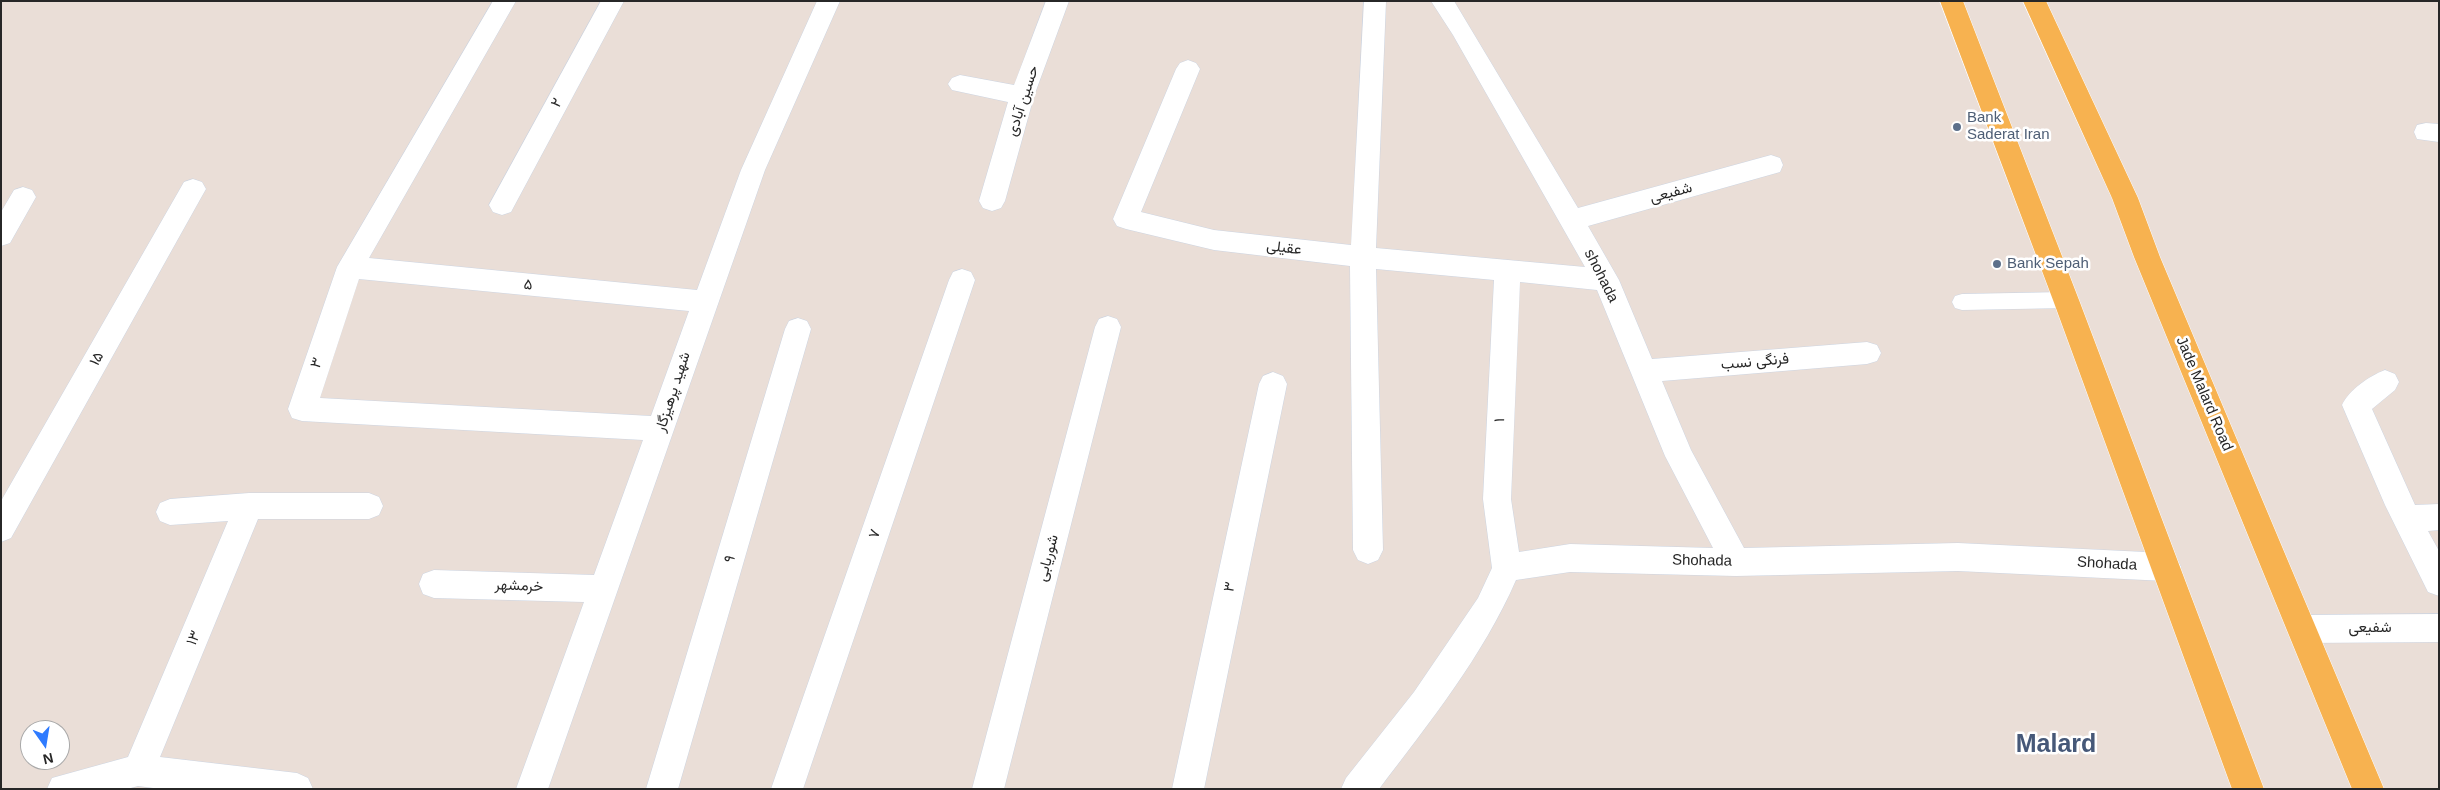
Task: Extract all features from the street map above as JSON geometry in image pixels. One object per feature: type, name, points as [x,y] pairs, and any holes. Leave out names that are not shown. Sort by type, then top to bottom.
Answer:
[{"type":"main road","points":[[1951,1],[2066,300],[2248,789]]},
{"type":"main road","name":"Jade Malard Road","points":[[2034,1],[2125,198],[2147,256],[2368,789]]},
{"type":"street","name":"۳","points":[[505,1],[350,268],[302,409],[661,429]]},
{"type":"street","name":"۲","points":[[502,205],[613,1]]},
{"type":"street","name":"شهید پرهیزگار","points":[[532,789],[752,170],[829,1]]},
{"type":"street","name":"حسین آبادی","points":[[992,201],[1022,96],[1058,1]]},
{"type":"street","points":[[1368,550],[1363,257],[1376,1]]},
{"type":"street","name":"shohada","points":[[1442,1],[1462,29],[1606,280],[1679,456],[1736,562]]},
{"type":"street","name":"عقیلی","points":[[1188,69],[1126,219],[1214,240],[1363,257],[1606,280]]},
{"type":"street","points":[[960,84],[1022,96]]},
{"type":"street","name":"شفیعی","points":[[1572,220],[1771,165]]},
{"type":"street","name":"۱۵","points":[[1,530],[193,189]]},
{"type":"street","points":[[1,236],[23,197]]},
{"type":"street","name":"۵","points":[[350,268],[705,302]]},
{"type":"street","name":"۱","points":[[1507,271],[1496,499],[1507,568]]},
{"type":"street","name":"۷","points":[[787,789],[962,280]]},
{"type":"street","name":"شوریابی","points":[[988,789],[1108,327]]},
{"type":"street","name":"۹","points":[[662,789],[798,329]]},
{"type":"street","name":"فرنگی نسب","points":[[1644,371],[1867,353]]},
{"type":"street","points":[[2385,382],[2356,405],[2407,519],[2439,582]]},
{"type":"street","name":"۳","points":[[1188,789],[1273,384]]},
{"type":"street","points":[[170,512],[249,506],[369,506]]},
{"type":"street","name":"۱۳","points":[[138,770],[249,506]]},
{"type":"street","points":[[2407,519],[2439,517]]},
{"type":"street","name":"Shohada","points":[[1507,568],[1570,558],[1736,562],[1958,557],[2166,567]]},
{"type":"street","points":[[1357,789],[1425,703],[1489,608],[1507,568]]},
{"type":"street","name":"خرمشهر","points":[[434,584],[604,589]]},
{"type":"street","name":"شفیعی","points":[[2302,628],[2439,628]]},
{"type":"street","points":[[62,789],[138,770],[297,789]]},
{"type":"lane","points":[[1962,302],[2066,300]]},
{"type":"place","name":"Bank Saderat Iran","points":[[1957,127]]},
{"type":"place","name":"Bank Sepah","points":[[1997,264]]},
{"type":"district","name":"Malard","points":[[2056,745]]}]
